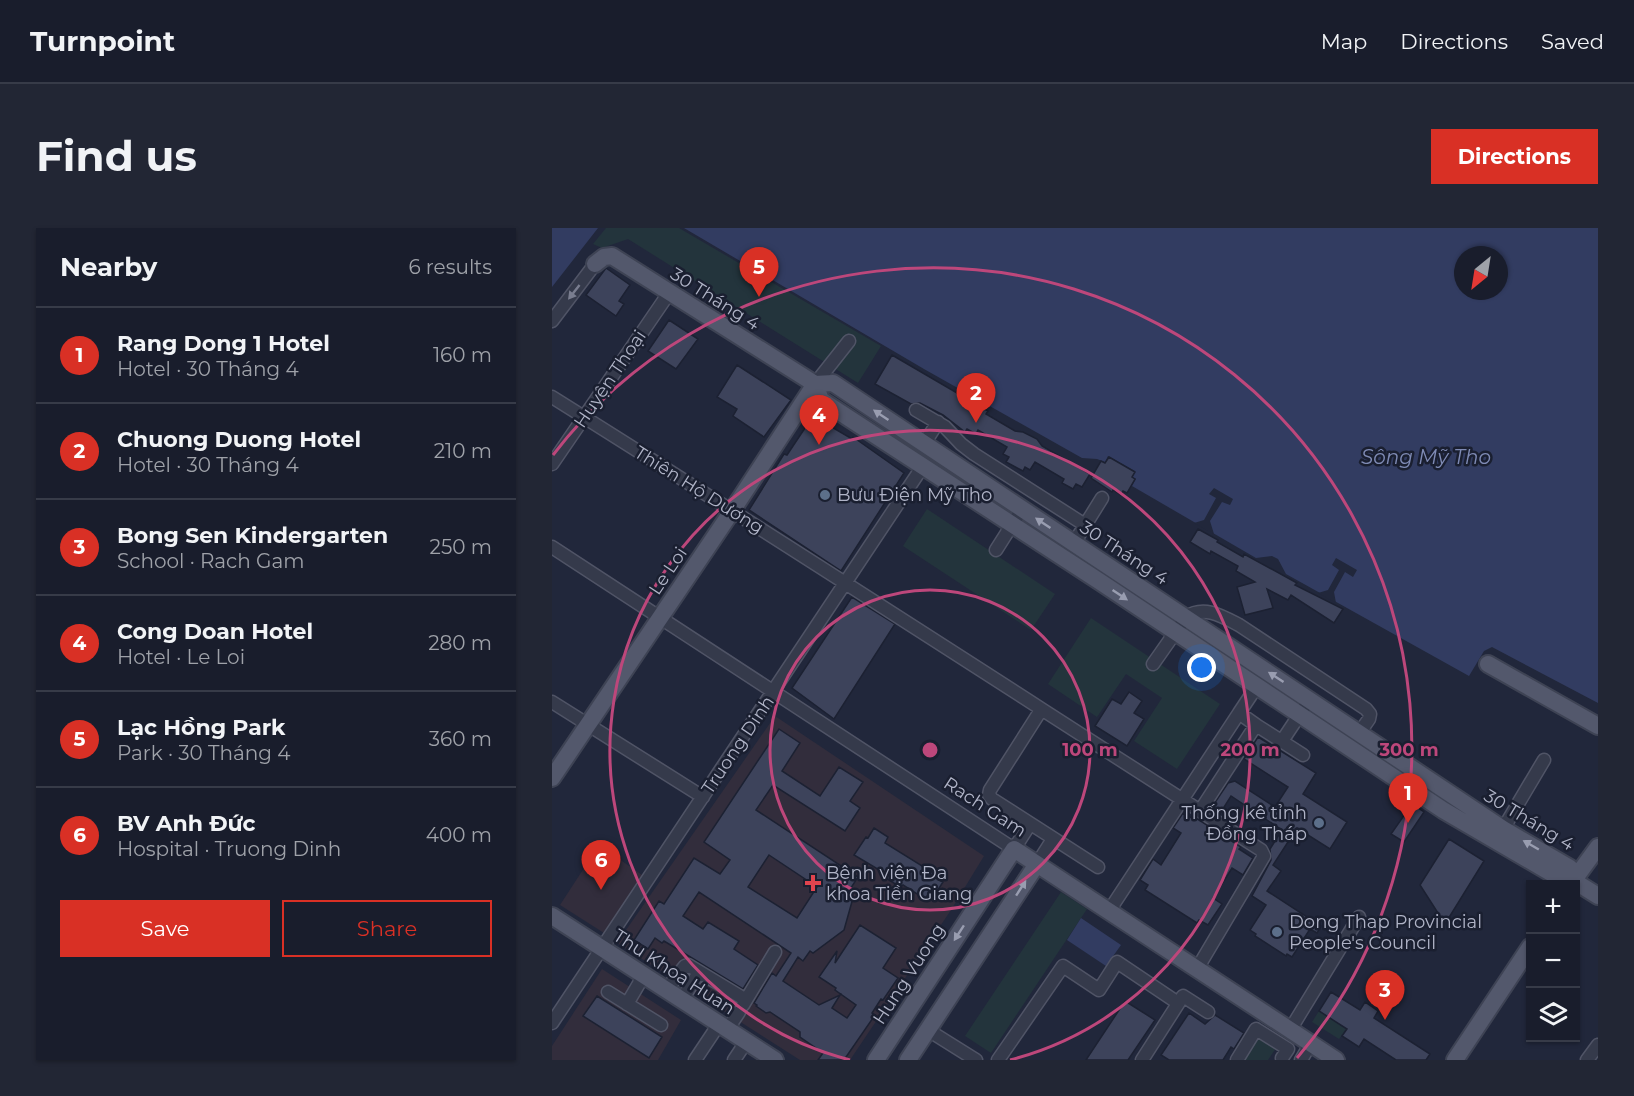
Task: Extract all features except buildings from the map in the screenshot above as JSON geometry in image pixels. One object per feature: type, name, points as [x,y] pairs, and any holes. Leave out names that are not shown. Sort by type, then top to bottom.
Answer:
[{"type":"main road","name":"30 Tháng 4","points":[[595,264],[604,257],[612,256],[815,384],[833,383],[1503,829],[1570,868],[1572,880]]},
{"type":"main road","name":"30 Tháng 4","points":[[815,384],[821,400],[1300,713],[1443,810],[1563,880]]},
{"type":"main road","name":"Le Loi","points":[[552,778],[815,384]]},
{"type":"main road","points":[[923,466],[928,447]]},
{"type":"main road","points":[[1488,664],[1598,726]]},
{"type":"main road","points":[[1349,747],[1360,732]]},
{"type":"main road","points":[[1575,880],[1598,847]]},
{"type":"main road","name":"Rach Gam","points":[[1014,849],[1336,1060]]},
{"type":"main road","name":"Hung Vuong","points":[[876,1060],[1014,849]]},
{"type":"main road","points":[[908,1060],[1037,864]]},
{"type":"main road","points":[[1580,887],[1598,896]]},
{"type":"main road","name":"Thu Khoa Huan","points":[[552,916],[775,1060]]},
{"type":"main road","points":[[1455,1060],[1526,953]]},
{"type":"main road","points":[[905,1015],[928,1030]]},
{"type":"street","points":[[552,321],[595,264]]},
{"type":"street","name":"Huyện Thoại","points":[[552,464],[669,293]]},
{"type":"street","points":[[815,384],[849,341]]},
{"type":"street","name":"Thiên Hộ Dương","points":[[552,398],[846,582],[1261,850],[1264,856],[1197,969]]},
{"type":"street","points":[[916,410],[945,427],[974,454],[1085,525]]},
{"type":"street","points":[[928,447],[938,422]]},
{"type":"street","name":"Truong Dinh","points":[[552,1023],[923,466]]},
{"type":"street","points":[[999,494],[1010,477]]},
{"type":"street","points":[[1074,543],[1102,498]]},
{"type":"street","points":[[996,550],[1022,509]]},
{"type":"street","name":"Rach Gam","points":[[552,547],[661,616],[1014,849]]},
{"type":"street","points":[[1099,581],[1109,567]]},
{"type":"street","points":[[1153,664],[1186,617],[1202,611],[1218,614],[1318,676],[1370,714],[1360,732]]},
{"type":"street","points":[[1109,911],[1257,686]]},
{"type":"street","points":[[1282,741],[1310,699]]},
{"type":"street","points":[[552,702],[703,797]]},
{"type":"street","points":[[1041,710],[989,795],[1098,867]]},
{"type":"street","points":[[1239,713],[1304,755]]},
{"type":"street","points":[[1200,811],[1256,725]]},
{"type":"street","points":[[1207,759],[1226,771]]},
{"type":"street","points":[[1503,829],[1544,760]]},
{"type":"street","points":[[1443,810],[1453,796]]},
{"type":"street","points":[[1014,849],[1030,824]]},
{"type":"street","points":[[1037,864],[1053,839]]},
{"type":"street","points":[[1290,1030],[1359,917]]},
{"type":"street","points":[[695,1060],[743,1006],[775,952]]},
{"type":"street","points":[[1003,1058],[1063,966],[1100,990],[1118,962],[1178,1003]]},
{"type":"street","points":[[666,990],[688,965],[743,1006]]},
{"type":"street","points":[[682,1000],[699,972]]},
{"type":"street","points":[[627,1004],[644,975]]},
{"type":"street","points":[[608,992],[661,1025]]},
{"type":"street","points":[[1143,1059],[1183,996],[1208,1012]]},
{"type":"street","points":[[1237,1060],[1256,1029],[1288,1049],[1282,1058]]},
{"type":"street","points":[[928,1030],[975,1060]]},
{"type":"street","points":[[734,1060],[746,1042]]},
{"type":"street","points":[[1301,1060],[1311,1043]]},
{"type":"street","points":[[1587,1060],[1598,1045]]},
{"type":"shaded area","points":[[606,228],[679,228],[881,346],[858,383],[628,239],[602,248],[593,244]]},
{"type":"shaded area","points":[[927,509],[1055,594],[1031,630],[903,546]]},
{"type":"shaded area","points":[[1091,618],[1220,704],[1177,769],[1134,741],[1162,698],[1126,674],[1097,717],[1048,684]]},
{"type":"shaded area","name":"Bệnh viện Đa khoa Tiền Giang","points":[[775,716],[984,856],[951,910],[850,1060],[800,1060],[617,943]]},
{"type":"shaded area","points":[[599,845],[642,875],[604,933],[560,905]]},
{"type":"shaded area","points":[[1061,892],[1087,909],[991,1053],[965,1036]]},
{"type":"shaded area","points":[[602,969],[681,1020],[658,1060],[552,1060],[552,1046]]},
{"type":"shaded area","points":[[1319,1011],[1346,1029],[1339,1039],[1312,1022]]},
{"type":"shaded area","points":[[1255,1031],[1278,1045],[1268,1060],[1237,1060]]},
{"type":"water","points":[[552,228],[598,228],[552,287]]},
{"type":"water","name":"Sông Mỹ Tho","points":[[684,228],[1598,228],[1598,703],[1492,647],[1484,651],[1469,676],[1286,574],[1278,559],[1272,556],[1256,558],[1132,486],[1136,479],[1132,477],[1135,471],[1108,456],[1105,462],[1082,458],[924,369]]},
{"type":"water","points":[[1081,918],[1121,945],[1106,966],[1067,940]]},
{"type":"pier","points":[[1214,488],[1233,499],[1230,505],[1222,502],[1210,521],[1214,534],[1194,523],[1204,520],[1216,498],[1209,494]]},
{"type":"pier","points":[[1336,558],[1357,570],[1353,577],[1345,572],[1334,592],[1336,603],[1318,593],[1328,590],[1339,570],[1332,565]]},
{"type":"place","name":"Lạc Hồng Park","points":[[759,297]]},
{"type":"place","name":"Chuong Duong Hotel","points":[[976,423]]},
{"type":"place","name":"Cong Doan Hotel","points":[[819,445]]},
{"type":"place","name":"Bưu Điện Mỹ Tho","points":[[825,495]]},
{"type":"place","name":"Thống kê tỉnh Đồng Tháp","points":[[1319,823]]},
{"type":"place","name":"Rang Dong 1 Hotel","points":[[1408,823]]},
{"type":"place","name":"Bệnh viện Đa khoa Tiền Giang","points":[[813,883]]},
{"type":"place","name":"BV Anh Đức","points":[[601,890]]},
{"type":"place","name":"Dong Thap Provincial People's Council","points":[[1277,932]]},
{"type":"place","name":"Bong Sen Kindergarten","points":[[1385,1020]]}]
